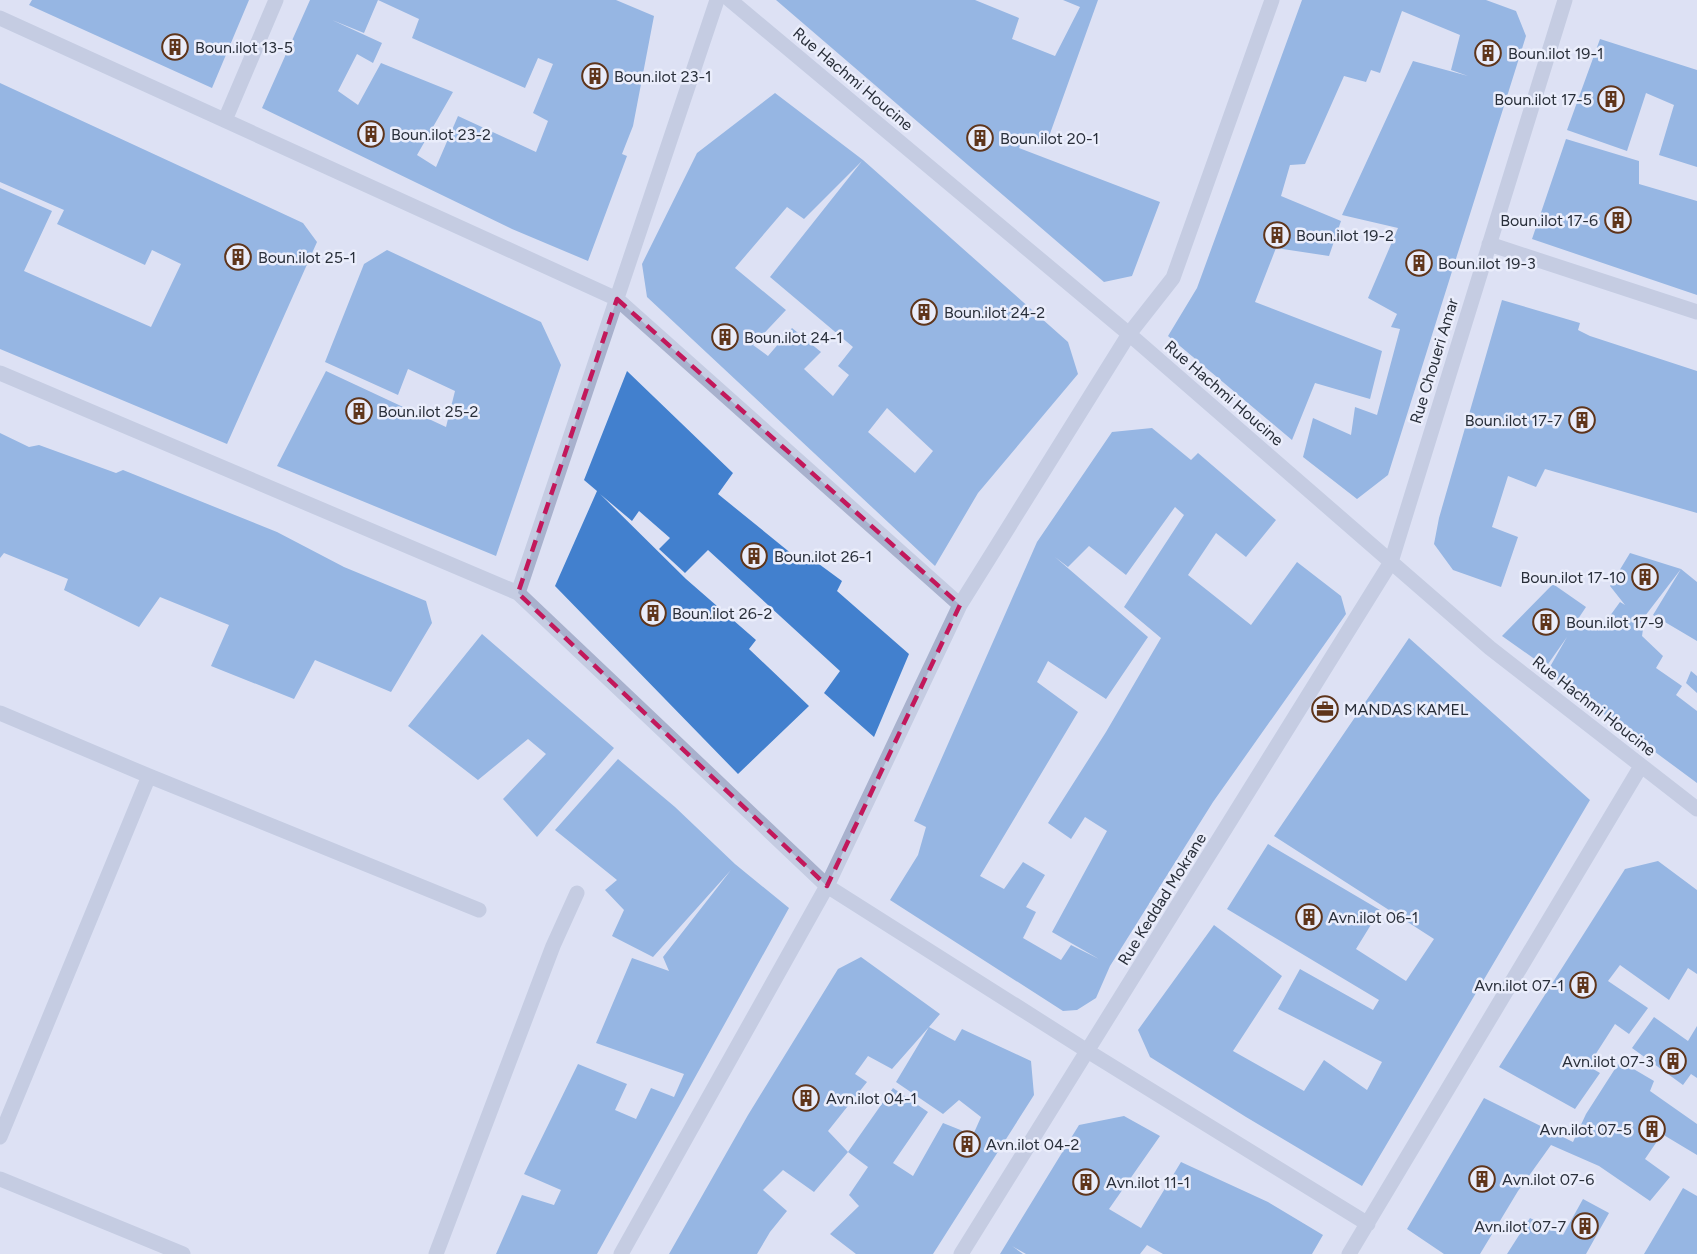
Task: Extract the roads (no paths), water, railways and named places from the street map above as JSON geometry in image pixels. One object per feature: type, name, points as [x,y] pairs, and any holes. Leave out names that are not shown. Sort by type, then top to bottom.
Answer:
[{"type":"street","points":[[225,120],[276,0]]},
{"type":"street","points":[[518,593],[717,0]]},
{"type":"street","name":"Rue Hachmi Houcine","points":[[730,0],[1130,334],[1490,648],[1697,809]]},
{"type":"street","points":[[621,1254],[827,886],[960,605],[1130,334],[1173,278],[1272,0]]},
{"type":"street","name":"Rue Choueri Amar","points":[[1391,562],[1565,0]]},
{"type":"street","points":[[0,18],[617,299],[960,605]]},
{"type":"street","points":[[1490,244],[1697,312]]},
{"type":"street","points":[[0,373],[518,593],[827,886],[1089,1052],[1368,1224]]},
{"type":"street","name":"Rue Keddad Mokrane","points":[[961,1254],[1089,1052],[1391,562]]},
{"type":"street","points":[[0,713],[478,910]]},
{"type":"street","points":[[1349,1254],[1641,766]]},
{"type":"street","points":[[0,1137],[149,776]]},
{"type":"street","points":[[436,1254],[553,946],[577,893]]},
{"type":"street","points":[[0,1179],[183,1254]]},
{"type":"place","name":"Boun.ilot 13-5","points":[[175,47]]},
{"type":"place","name":"Boun.ilot 19-1","points":[[1488,53]]},
{"type":"place","name":"Boun.ilot 23-1","points":[[595,76]]},
{"type":"place","name":"Boun.ilot 17-5","points":[[1611,99]]},
{"type":"place","name":"Boun.ilot 23-2","points":[[371,134]]},
{"type":"place","name":"Boun.ilot 20-1","points":[[980,138]]},
{"type":"place","name":"Boun.ilot 17-6","points":[[1618,220]]},
{"type":"place","name":"Boun.ilot 19-2","points":[[1277,235]]},
{"type":"place","name":"Boun.ilot 25-1","points":[[238,257]]},
{"type":"place","name":"Boun.ilot 19-3","points":[[1419,263]]},
{"type":"place","name":"Boun.ilot 24-2","points":[[924,312]]},
{"type":"place","name":"Boun.ilot 24-1","points":[[725,337]]},
{"type":"place","name":"Boun.ilot 25-2","points":[[359,411]]},
{"type":"place","name":"Boun.ilot 17-7","points":[[1582,420]]},
{"type":"place","name":"Boun.ilot 26-1","points":[[754,556]]},
{"type":"place","name":"Boun.ilot 17-10","points":[[1645,577]]},
{"type":"place","name":"Boun.ilot 26-2","points":[[653,613]]},
{"type":"place","name":"Boun.ilot 17-9","points":[[1546,622]]},
{"type":"place","name":"MANDAS KAMEL","points":[[1325,709]]},
{"type":"place","name":"Avn.ilot 06-1","points":[[1309,917]]},
{"type":"place","name":"Avn.ilot 07-1","points":[[1583,985]]},
{"type":"place","name":"Avn.ilot 07-3","points":[[1673,1061]]},
{"type":"place","name":"Avn.ilot 04-1","points":[[806,1098]]},
{"type":"place","name":"Avn.ilot 07-5","points":[[1652,1129]]},
{"type":"place","name":"Avn.ilot 04-2","points":[[967,1144]]},
{"type":"place","name":"Avn.ilot 07-6","points":[[1482,1179]]},
{"type":"place","name":"Avn.ilot 11-1","points":[[1086,1182]]},
{"type":"place","name":"Avn.ilot 07-7","points":[[1585,1226]]}]
